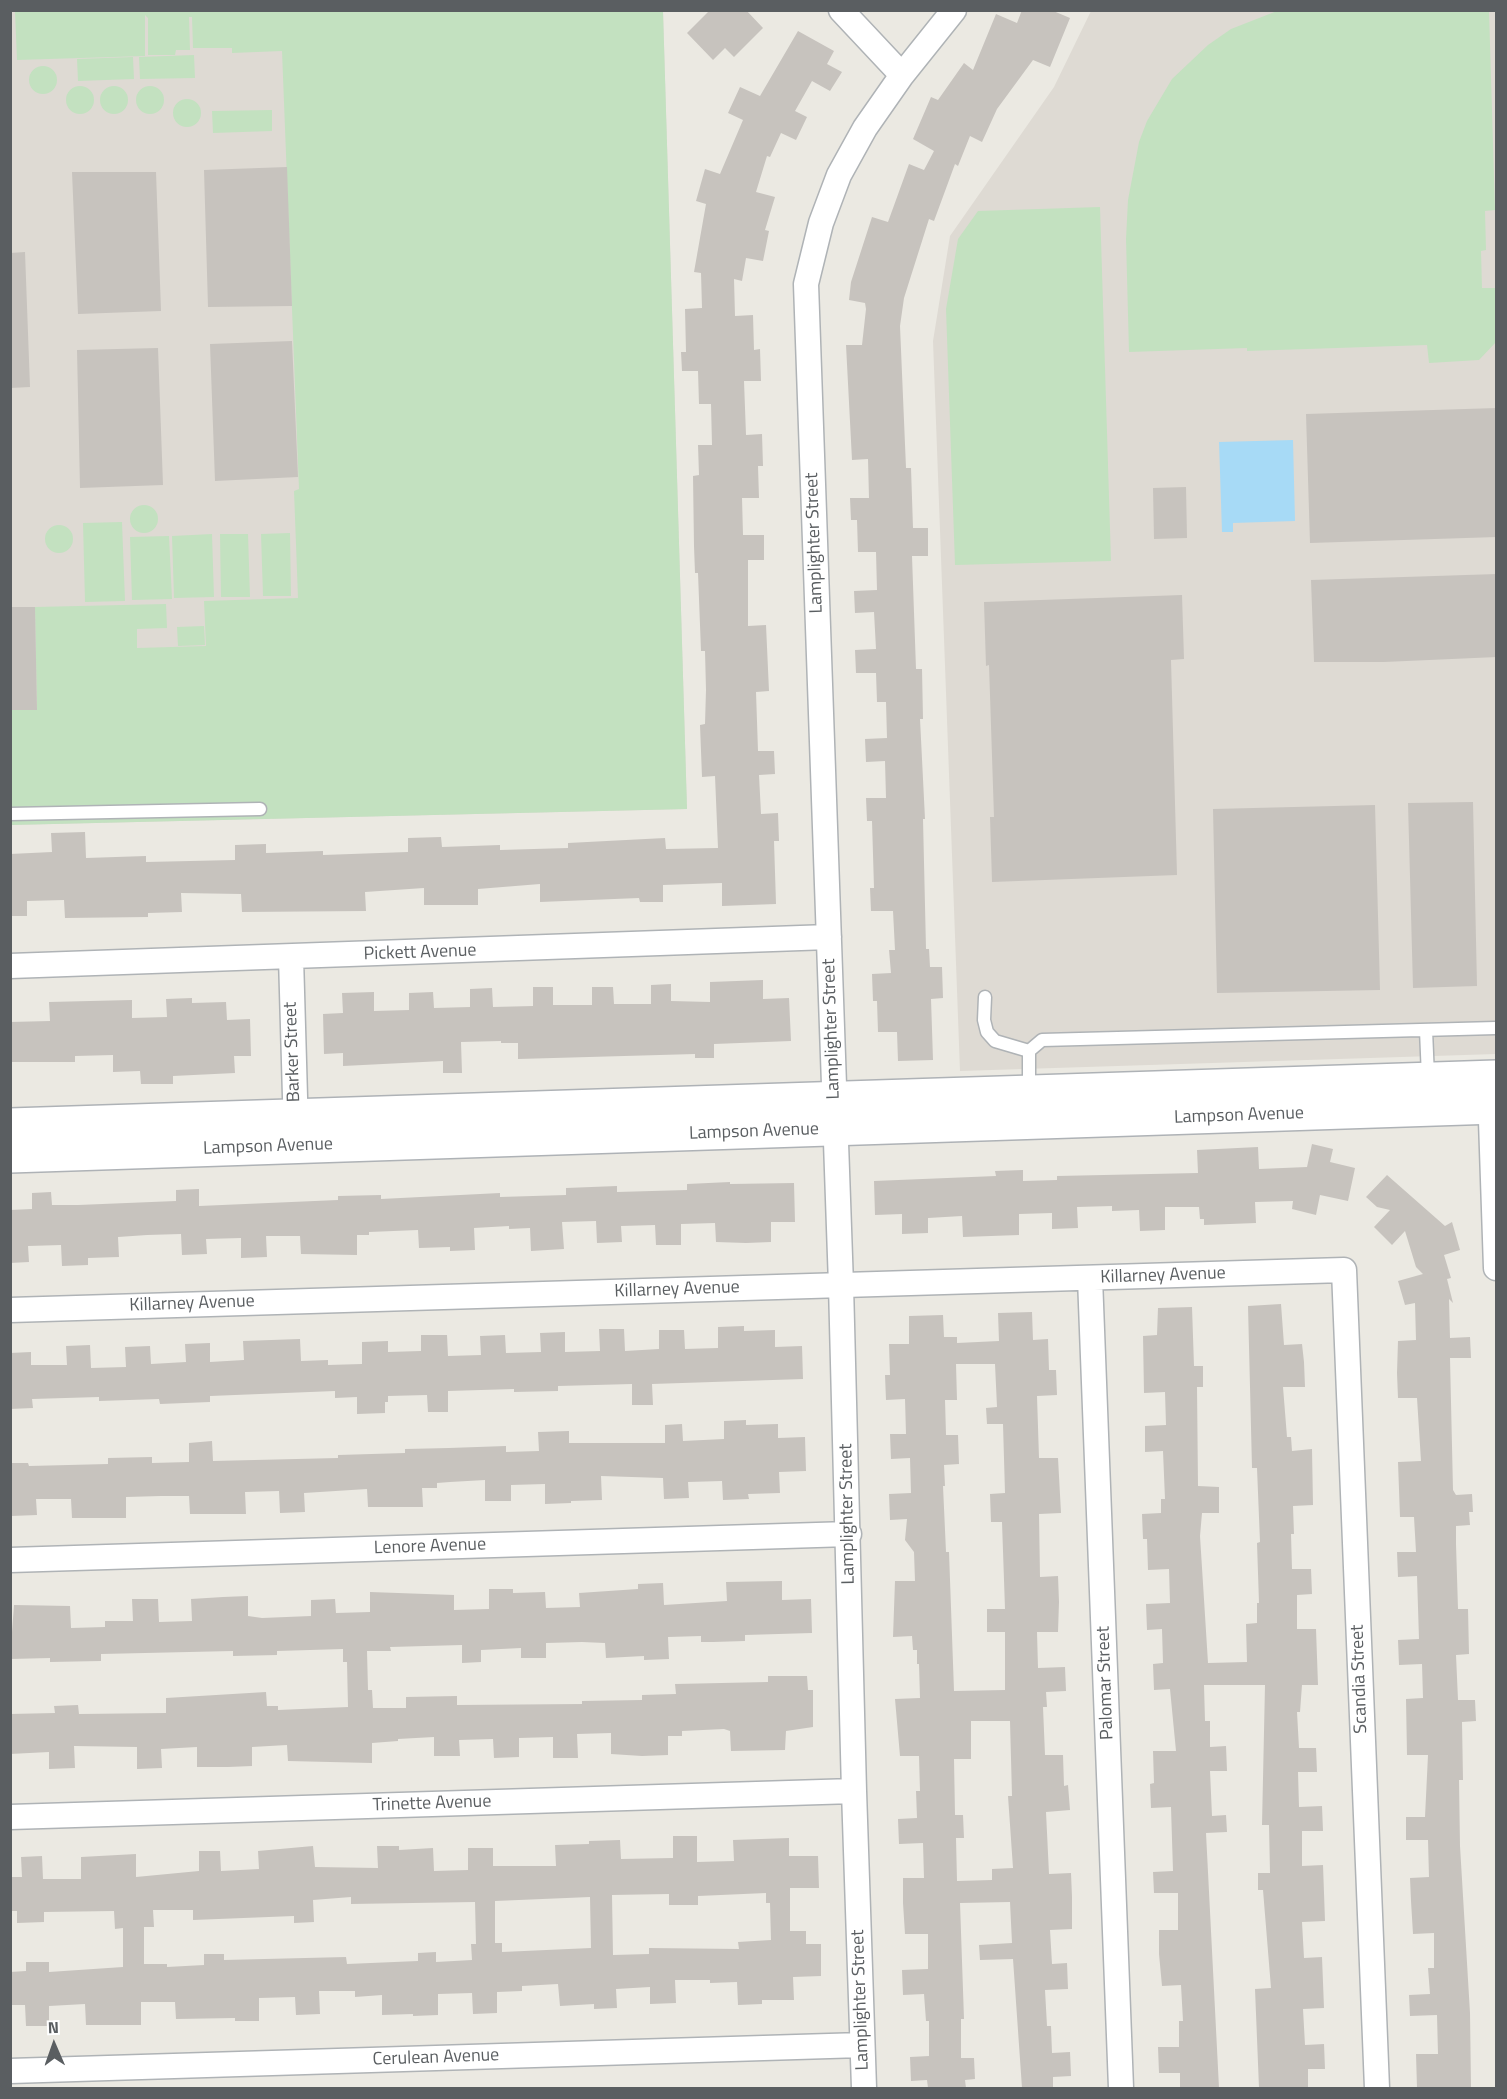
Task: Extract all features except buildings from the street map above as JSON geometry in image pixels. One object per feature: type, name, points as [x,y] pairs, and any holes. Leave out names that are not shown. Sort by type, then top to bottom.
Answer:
[{"type":"main road","name":"Lampson Avenue","points":[[835,1114],[1029,1092],[1429,1094]]},
{"type":"main road","name":"Lampson Avenue","points":[[10,1125],[296,1130],[1493,1092]]},
{"type":"main road","name":"Lampson Avenue","points":[[10,1156],[296,1130]]},
{"type":"street","points":[[842,10],[902,75]]},
{"type":"street","name":"Lamplighter Street","points":[[864,2088],[841,1285],[806,284],[821,223],[839,175],[865,128],[902,75],[954,10]]},
{"type":"street","name":"Pickett Avenue","points":[[10,966],[829,937]]},
{"type":"street","name":"Barker Street","points":[[291,957],[296,1130]]},
{"type":"street","points":[[1493,1092],[1497,1268]]},
{"type":"street","name":"Killarney Avenue","points":[[10,1310],[1344,1270]]},
{"type":"street","name":"Scandia Street","points":[[1344,1270],[1377,2088]]},
{"type":"street","name":"Palomar Street","points":[[1090,1278],[1121,2088]]},
{"type":"street","name":"Lenore Avenue","points":[[10,1560],[849,1534]]},
{"type":"street","name":"Trinette Avenue","points":[[10,1817],[854,1791]]},
{"type":"street","name":"Cerulean Avenue","points":[[10,2071],[862,2045]]},
{"type":"lane","points":[[10,814],[260,809]]},
{"type":"lane","points":[[985,997],[984,1020],[987,1032],[995,1041],[1029,1051]]},
{"type":"lane","points":[[1029,1092],[1029,1051],[1042,1040],[1497,1028]]},
{"type":"lane","points":[[1426,1030],[1429,1094]]},
{"type":"shaded area","points":[[10,11],[663,11],[687,809],[11,825]]},
{"type":"shaded area","points":[[1091,11],[1496,11],[1496,1054],[960,1071],[933,341],[950,236],[1054,87]]},
{"type":"green space","points":[[15,11],[663,11],[687,809],[11,825],[10,710],[37,709],[35,607],[166,604],[167,628],[137,629],[137,648],[206,646],[204,601],[298,598],[294,491],[299,489],[282,51],[232,53],[232,48],[193,48],[192,17],[189,17],[190,50],[176,50],[175,55],[148,55],[148,18],[145,15],[145,56],[17,60]]},
{"type":"green space","points":[[1277,11],[1489,11],[1495,210],[1485,211],[1486,250],[1481,251],[1482,288],[1496,288],[1496,342],[1479,360],[1429,363],[1427,345],[1129,352],[1126,239],[1128,200],[1139,142],[1147,121],[1172,79],[1208,45],[1231,29]]},
{"type":"green space","points":[[194,55],[195,78],[140,79],[139,57]]},
{"type":"green space","points":[[133,57],[134,79],[78,81],[77,59]]},
{"type":"green space","points":[[43,66],[53,70],[57,80],[53,90],[43,94],[33,90],[29,80],[33,70]]},
{"type":"green space","points":[[80,86],[90,90],[94,100],[90,110],[80,114],[70,110],[66,100],[70,90]]},
{"type":"green space","points":[[114,86],[124,90],[128,100],[124,110],[114,114],[104,110],[100,100],[104,90]]},
{"type":"green space","points":[[150,86],[160,90],[164,100],[160,110],[150,114],[140,110],[136,100],[140,90]]},
{"type":"green space","points":[[187,99],[197,103],[201,113],[197,123],[187,127],[177,123],[173,113],[177,103]]},
{"type":"green space","points":[[272,110],[272,131],[213,133],[212,111]]},
{"type":"green space","points":[[1100,207],[1111,561],[955,565],[946,309],[958,239],[978,211]]},
{"type":"green space","points":[[144,505],[154,509],[158,519],[154,529],[144,533],[134,529],[130,519],[134,509]]},
{"type":"green space","points":[[122,522],[125,601],[85,602],[83,523]]},
{"type":"green space","points":[[59,525],[69,529],[73,539],[69,549],[59,553],[49,549],[45,539],[49,529]]},
{"type":"green space","points":[[290,533],[291,596],[263,596],[261,534]]},
{"type":"green space","points":[[212,534],[214,597],[174,598],[172,536]]},
{"type":"green space","points":[[220,534],[248,534],[250,597],[221,597]]},
{"type":"green space","points":[[169,536],[172,599],[132,600],[130,537]]},
{"type":"green space","points":[[204,626],[205,645],[178,646],[177,627]]},
{"type":"water","points":[[1293,440],[1295,521],[1233,523],[1233,532],[1222,532],[1219,442]]}]
